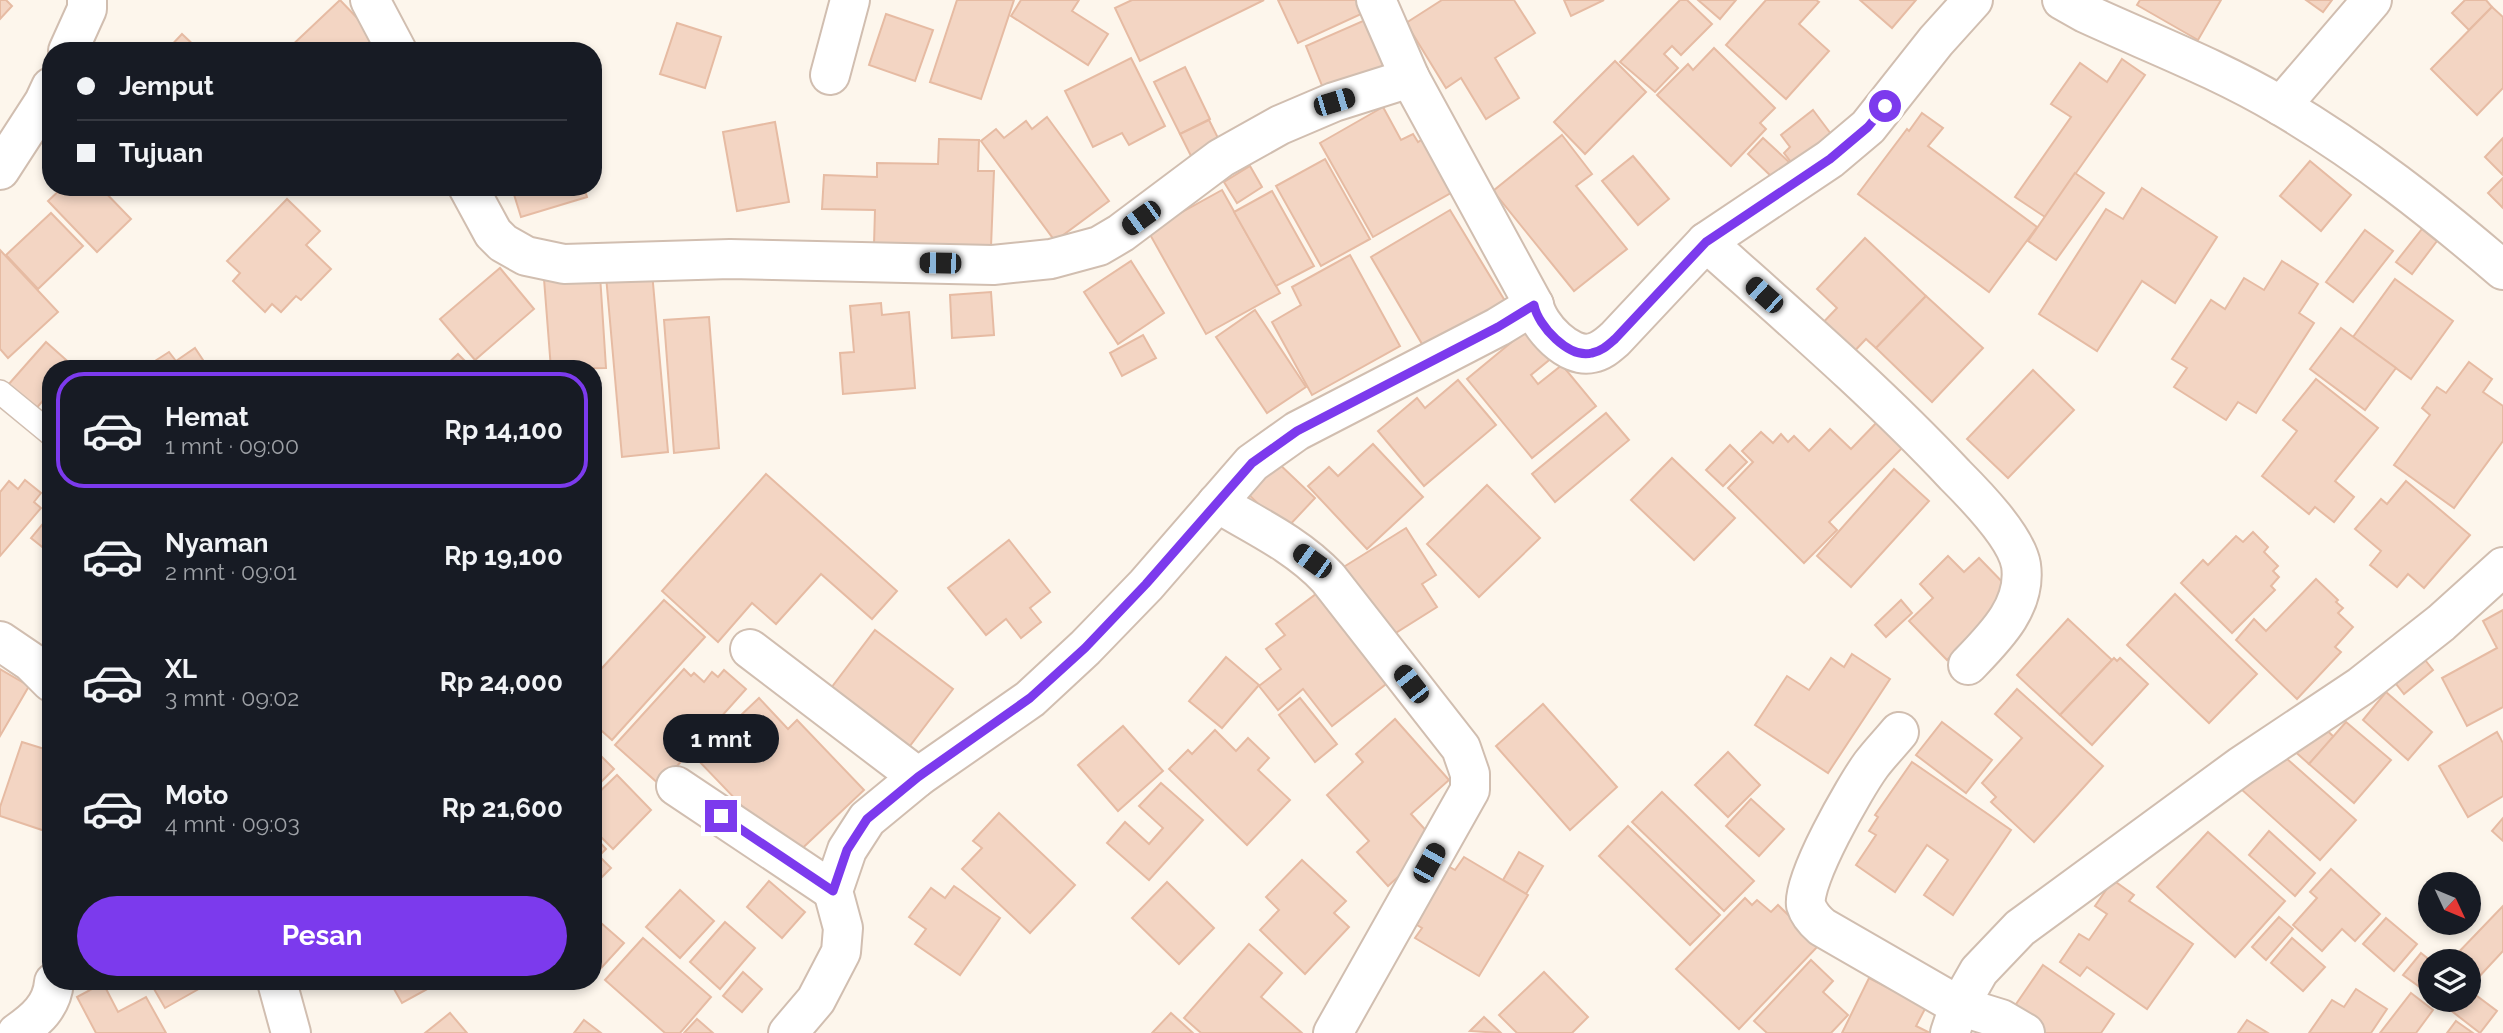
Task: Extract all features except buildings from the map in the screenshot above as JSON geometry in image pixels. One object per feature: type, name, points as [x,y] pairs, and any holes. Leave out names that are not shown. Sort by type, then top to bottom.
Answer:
[{"type":"street","points":[[72,42],[87,9],[88,0]]},
{"type":"street","points":[[370,0],[392,42]]},
{"type":"street","points":[[830,75],[850,0]]},
{"type":"street","points":[[1376,0],[1410,78],[1534,305],[1536,317],[1549,332],[1580,354],[1602,350],[1706,242],[1830,159],[1868,127],[1936,41],[1973,0]]},
{"type":"street","points":[[2062,0],[2281,106],[2388,176],[2503,270]]},
{"type":"street","points":[[2281,106],[2372,0]]},
{"type":"street","points":[[473,196],[493,233],[503,243],[526,256],[564,264],[730,259],[993,265],[1051,259],[1099,246],[1121,233],[1221,158],[1280,125],[1334,102],[1410,78]]},
{"type":"street","points":[[0,170],[42,105]]},
{"type":"street","points":[[1706,242],[1901,418],[1980,501],[2014,547],[2021,563],[2021,587],[2014,610],[1968,664]]},
{"type":"street","points":[[788,1033],[816,1000],[841,952],[843,928],[833,891],[847,850],[867,819],[918,777],[1030,698],[1094,639],[1252,463],[1297,431],[1498,327],[1534,305]]},
{"type":"street","points":[[1217,503],[1290,545],[1312,561],[1328,578],[1461,748],[1470,774],[1471,790],[1333,1033]]},
{"type":"street","points":[[1955,1020],[1979,971],[2020,928],[2241,766],[2361,685],[2441,623],[2503,567]]},
{"type":"street","points":[[0,641],[42,673]]},
{"type":"street","points":[[750,649],[918,777]]},
{"type":"street","points":[[1899,732],[1871,765],[1816,862],[1808,886],[1806,904],[1812,918],[1822,927],[1955,1020],[2001,1019],[2025,1033]]},
{"type":"street","points":[[676,786],[833,891]]},
{"type":"street","points":[[17,1033],[37,1019],[53,990]]},
{"type":"street","points":[[279,990],[291,1033]]},
{"type":"lane","points":[[0,392],[42,426]]},
{"type":"route","points":[[721,816],[833,891],[847,850],[867,819],[918,777],[1030,698],[1085,648],[1146,584],[1252,463],[1297,431],[1498,327],[1534,305],[1536,317],[1571,350],[1580,354],[1591,354],[1602,350],[1706,242],[1830,159],[1868,127],[1885,106]]}]
